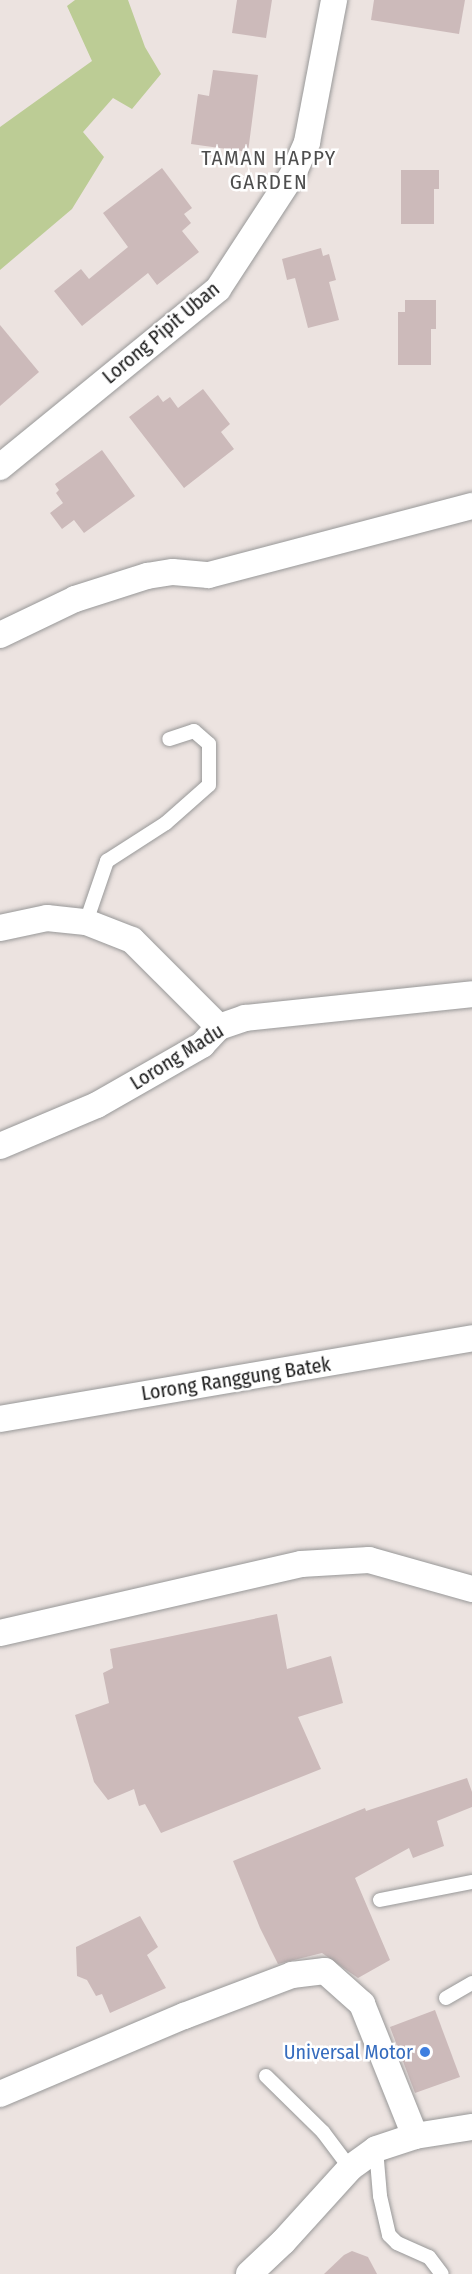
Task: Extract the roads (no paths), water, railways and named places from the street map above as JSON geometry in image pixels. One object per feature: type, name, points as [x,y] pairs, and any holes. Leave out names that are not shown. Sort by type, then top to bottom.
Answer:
[{"type":"street","name":"Lorong Pipit Uban","points":[[0,467],[218,289],[293,174],[307,142],[334,0]]},
{"type":"street","points":[[0,635],[75,599],[147,576],[173,572],[209,575],[472,506]]},
{"type":"street","points":[[0,928],[47,918],[86,921],[132,940],[219,1028]]},
{"type":"street","name":"Lorong Madu","points":[[0,1146],[97,1105],[202,1046],[219,1028],[245,1018],[472,994]]},
{"type":"street","name":"Lorong Ranggung Batek","points":[[0,1419],[472,1338]]},
{"type":"street","points":[[0,1632],[301,1564],[369,1560],[472,1589]]},
{"type":"street","points":[[0,2094],[184,2016],[292,1975],[325,1971],[362,2004],[416,2136]]},
{"type":"street","points":[[249,2274],[284,2242],[350,2168],[376,2149],[416,2136],[472,2127]]},
{"type":"lane","points":[[86,921],[107,861],[166,823],[208,786],[209,744],[194,731],[169,739]]},
{"type":"lane","points":[[380,1900],[472,1882]]},
{"type":"lane","points":[[446,1998],[472,1983]]},
{"type":"lane","points":[[266,2076],[322,2132],[350,2168]]},
{"type":"lane","points":[[376,2149],[380,2196],[389,2235],[397,2243],[429,2257],[442,2274]]},
{"type":"place","name":"Universal Motor","points":[[425,2052]]},
{"type":"district","name":"TAMAN HAPPY GARDEN","points":[[269,170]]}]
